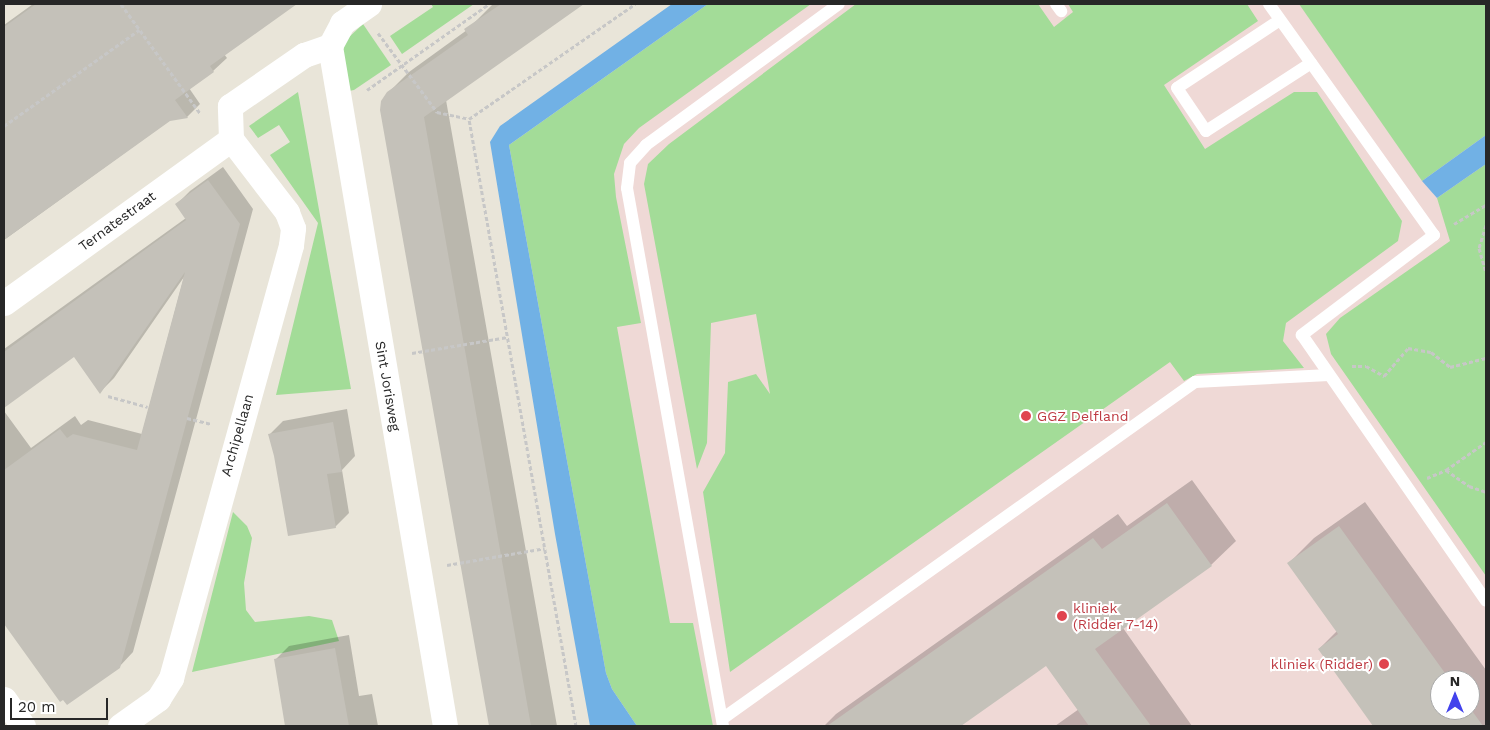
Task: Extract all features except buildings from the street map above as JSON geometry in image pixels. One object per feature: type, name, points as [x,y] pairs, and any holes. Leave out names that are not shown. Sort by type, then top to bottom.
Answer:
[{"type":"street","points":[[231,129],[230,106],[304,54],[330,46],[342,23],[365,6]]},
{"type":"street","name":"Sint Jorisweg","points":[[330,46],[445,726]]},
{"type":"street","name":"Ternatestraat","points":[[4,303],[231,129]]},
{"type":"street","name":"Archipellaan","points":[[120,726],[158,699],[171,678],[291,246],[293,228],[287,212],[231,129]]},
{"type":"street","points":[[4,699],[23,726]]},
{"type":"lane","points":[[839,4],[646,145],[630,163],[627,188],[723,722],[1195,382],[1329,375]]},
{"type":"lane","points":[[1269,4],[1434,235],[1302,335],[1486,600]]},
{"type":"lane","points":[[1280,20],[1177,88],[1206,131],[1311,63]]},
{"type":"path","points":[[341,108],[488,4]]},
{"type":"path","points":[[365,6],[401,66],[437,112],[469,120],[635,4]]},
{"type":"path","points":[[124,5],[139,30],[206,122],[231,129]]},
{"type":"path","points":[[4,126],[139,30]]},
{"type":"path","points":[[469,120],[576,726]]},
{"type":"path","points":[[1434,235],[1486,205]]},
{"type":"path","points":[[1486,225],[1479,248],[1486,272]]},
{"type":"path","points":[[383,358],[508,337]]},
{"type":"path","points":[[1329,375],[1350,366],[1366,366],[1384,376],[1408,348],[1431,352],[1450,367],[1486,358]]},
{"type":"path","points":[[108,396],[148,407]]},
{"type":"path","points":[[1406,486],[1446,470],[1486,442]]},
{"type":"path","points":[[1446,470],[1469,486],[1486,492]]},
{"type":"path","points":[[419,570],[545,548]]},
{"type":"shaded area","name":"GGZ Delfland","points":[[737,4],[1486,4],[1486,726],[654,726],[515,164]]},
{"type":"green space","points":[[431,4],[474,4],[402,54],[390,36],[433,7]]},
{"type":"green space","points":[[708,4],[811,4],[639,128],[624,144],[614,174],[616,197],[641,323],[617,327],[670,623],[693,623],[713,726],[637,726],[612,689],[606,673],[509,145]]},
{"type":"green space","points":[[856,4],[1038,4],[1054,27],[1073,12],[1068,4],[1247,4],[1258,21],[1164,85],[1205,149],[1294,92],[1317,92],[1402,221],[1398,241],[1286,323],[1283,341],[1304,368],[1197,374],[1184,381],[1170,362],[730,672],[703,492],[725,453],[728,382],[756,374],[770,394],[756,314],[711,323],[707,443],[697,469],[644,184],[648,164],[669,144]]},
{"type":"green space","points":[[1299,4],[1486,4],[1486,135],[1422,181]]},
{"type":"green space","points":[[363,24],[391,65],[354,90],[344,92],[342,50],[347,39]]},
{"type":"green space","points":[[298,92],[351,389],[276,395],[318,223],[270,155],[290,142],[279,125],[258,138],[249,126]]},
{"type":"green space","points":[[1486,164],[1486,576],[1331,354],[1326,334],[1340,318],[1450,241],[1437,198]]},
{"type":"green space","points":[[233,512],[247,526],[252,538],[244,583],[246,610],[255,622],[309,616],[332,620],[339,641],[192,672]]},
{"type":"water","points":[[672,4],[708,4],[509,145],[606,673],[612,689],[637,726],[590,726],[555,534],[490,142],[500,126]]},
{"type":"water","points":[[1486,135],[1486,164],[1437,198],[1422,181]]},
{"type":"place","name":"GGZ Delfland","points":[[1026,416]]},
{"type":"place","name":"kliniek (Ridder 7-14)","points":[[1062,616]]},
{"type":"place","name":"kliniek (Ridder)","points":[[1384,664]]}]
